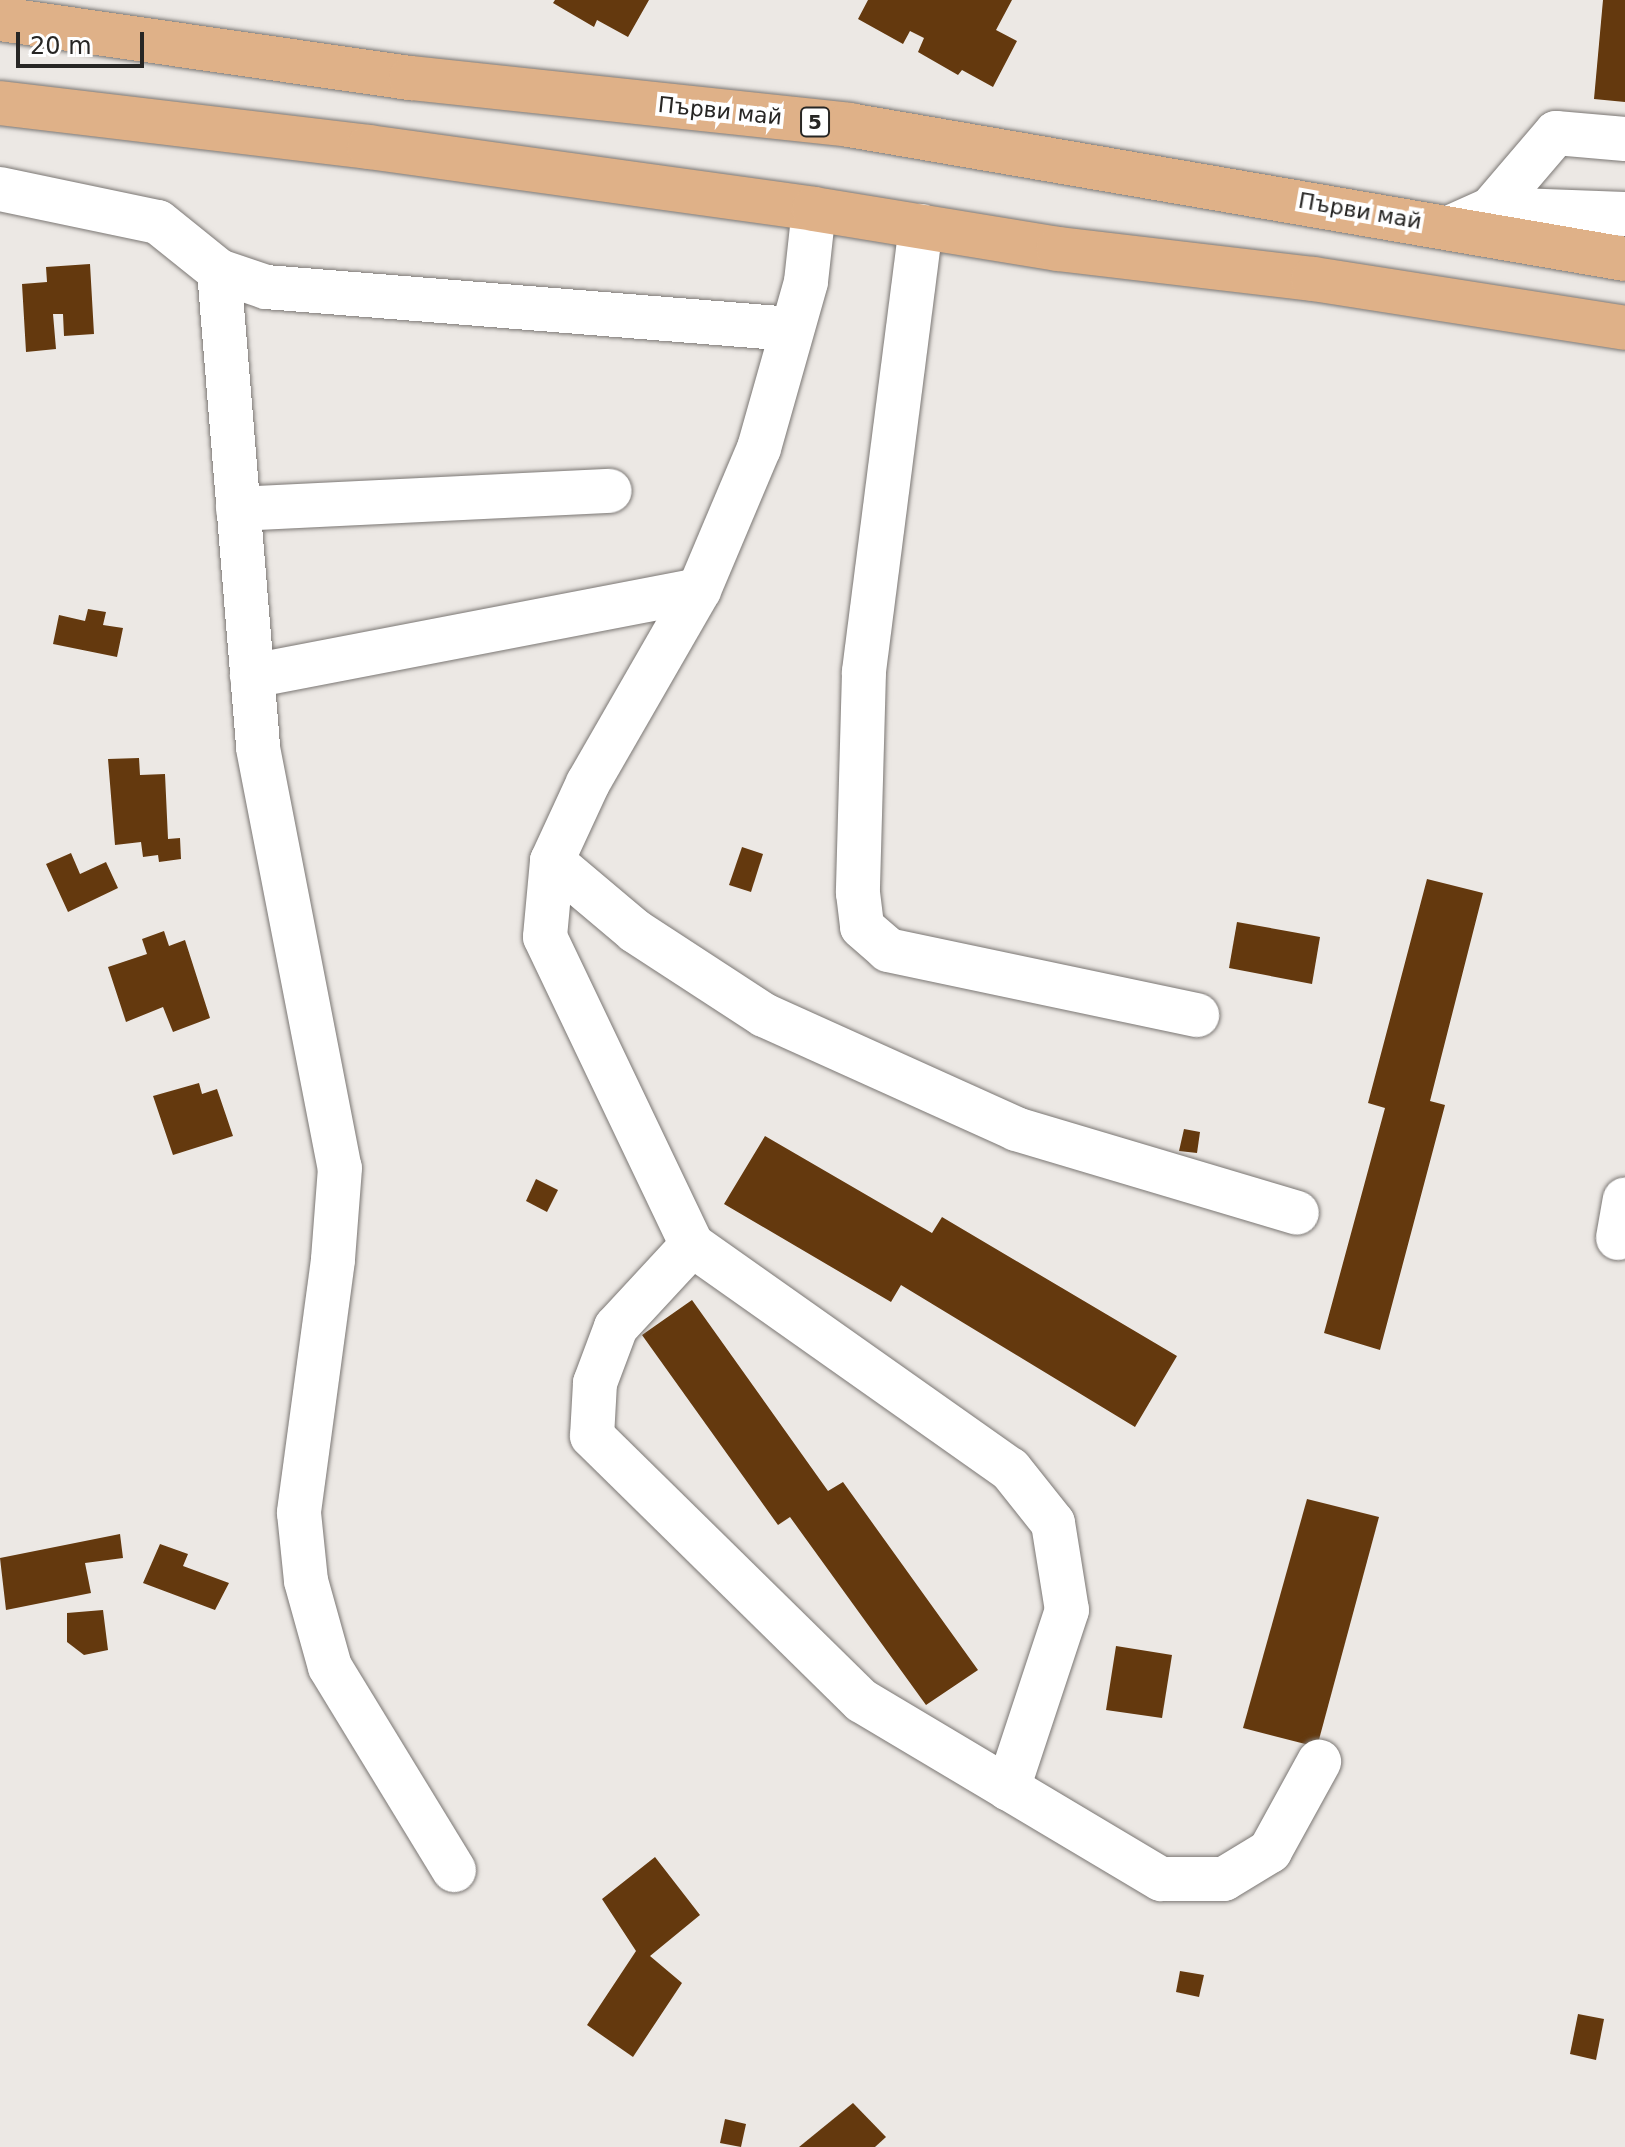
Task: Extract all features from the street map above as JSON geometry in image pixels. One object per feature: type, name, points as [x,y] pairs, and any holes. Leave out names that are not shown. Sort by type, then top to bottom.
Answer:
[{"type":"main road","name":"Първи май","points":[[0,19],[411,78],[849,125],[1625,259]]},
{"type":"main road","points":[[0,103],[369,147],[814,209],[1058,249],[1313,279],[1625,328]]},
{"type":"lane","points":[[1451,227],[1491,209],[1556,133],[1625,139]]},
{"type":"lane","points":[[0,189],[158,222],[219,271],[266,287],[791,329]]},
{"type":"lane","points":[[814,209],[806,282],[759,448],[699,590],[588,783],[552,861],[545,937],[692,1245],[1010,1469],[1053,1523],[1067,1610],[1008,1788]]},
{"type":"lane","points":[[1491,209],[1625,214]]},
{"type":"lane","points":[[921,226],[864,672],[858,893],[862,927],[888,950],[1197,1015]]},
{"type":"lane","points":[[219,271],[258,748],[340,1168],[333,1260],[299,1513],[306,1581],[330,1667],[454,1870]]},
{"type":"lane","points":[[238,509],[610,491]]},
{"type":"lane","points":[[252,676],[699,590]]},
{"type":"lane","points":[[552,861],[635,931],[764,1015],[1016,1129],[1297,1213]]},
{"type":"lane","points":[[692,1245],[616,1327],[595,1383],[592,1436],[862,1701],[1161,1879],[1224,1879],[1270,1851],[1319,1762]]},
{"type":"building","points":[[555,0],[649,0],[628,37],[597,20],[594,27],[553,3]]},
{"type":"building","points":[[868,0],[1012,0],[996,30],[1017,41],[993,87],[962,70],[958,75],[918,52],[924,38],[910,31],[903,44],[858,19]]},
{"type":"building","points":[[1603,0],[1625,0],[1625,102],[1594,99]]},
{"type":"building","points":[[90,264],[94,334],[64,336],[63,314],[53,314],[56,349],[26,352],[22,284],[47,282],[46,267]]},
{"type":"building","points":[[88,609],[106,612],[103,625],[123,628],[117,657],[53,644],[59,615],[85,621]]},
{"type":"building","points":[[139,758],[140,775],[165,774],[168,839],[180,838],[181,859],[159,862],[158,855],[143,857],[141,842],[115,845],[108,759]]},
{"type":"building","points":[[742,847],[763,854],[751,892],[729,885]]},
{"type":"building","points":[[71,853],[80,874],[106,862],[118,888],[68,912],[46,864]]},
{"type":"building","points":[[1427,879],[1483,893],[1430,1101],[1445,1105],[1380,1350],[1324,1333],[1385,1108],[1368,1103]]},
{"type":"building","points":[[1237,922],[1320,937],[1312,984],[1229,968]]},
{"type":"building","points":[[164,931],[169,946],[185,940],[210,1018],[173,1032],[163,1007],[126,1022],[108,967],[147,954],[142,939]]},
{"type":"building","points":[[199,1083],[202,1094],[217,1089],[233,1136],[173,1155],[153,1096]]},
{"type":"building","points":[[1184,1129],[1200,1132],[1197,1153],[1179,1151]]},
{"type":"building","points":[[765,1136],[932,1233],[942,1217],[1177,1356],[1135,1427],[901,1285],[891,1302],[724,1204]]},
{"type":"building","points":[[536,1179],[558,1190],[547,1212],[526,1201]]},
{"type":"building","points":[[692,1300],[828,1491],[843,1482],[978,1670],[926,1705],[790,1517],[778,1525],[642,1335]]},
{"type":"building","points":[[1307,1499],[1379,1517],[1317,1747],[1243,1728]]},
{"type":"building","points":[[120,1534],[123,1558],[85,1563],[91,1593],[6,1610],[0,1558]]},
{"type":"building","points":[[160,1544],[188,1554],[183,1566],[229,1583],[215,1610],[143,1583]]},
{"type":"building","points":[[103,1610],[108,1650],[84,1655],[67,1642],[67,1613]]},
{"type":"building","points":[[1116,1646],[1172,1655],[1162,1718],[1106,1710]]},
{"type":"building","points":[[655,1857],[700,1915],[650,1956],[682,1983],[633,2057],[587,2025],[636,1951],[602,1899]]},
{"type":"building","points":[[1180,1971],[1204,1975],[1199,1997],[1176,1992]]},
{"type":"building","points":[[1578,2014],[1604,2019],[1596,2060],[1570,2054]]},
{"type":"building","points":[[853,2103],[886,2137],[875,2147],[799,2147]]},
{"type":"building","points":[[725,2119],[746,2124],[741,2147],[720,2143]]}]
